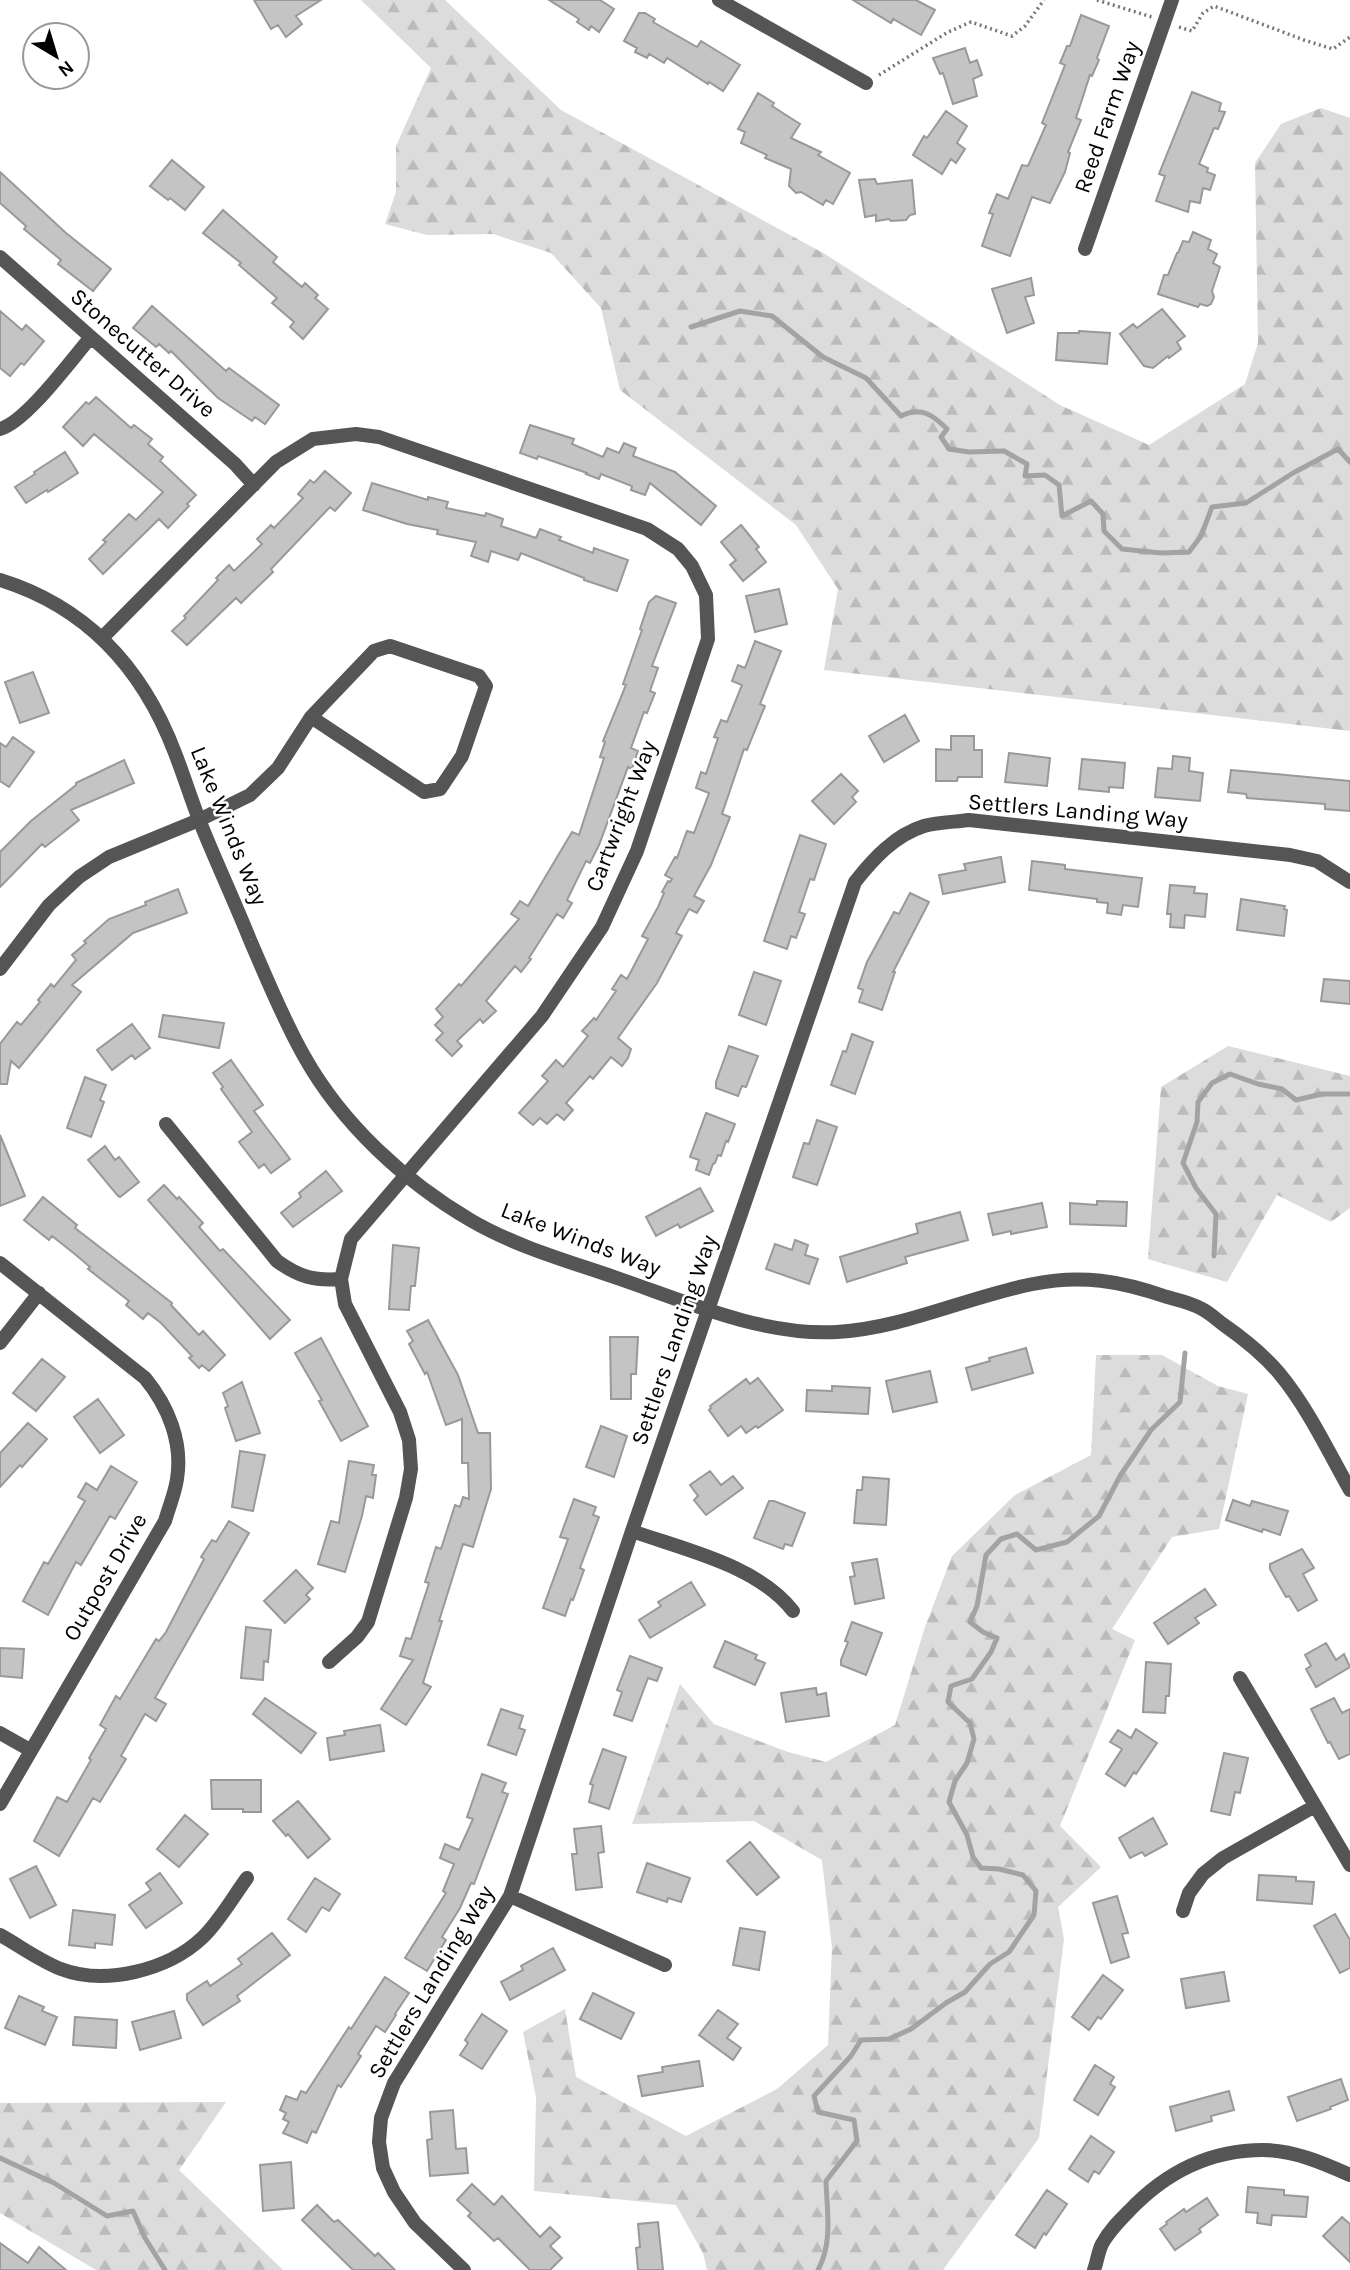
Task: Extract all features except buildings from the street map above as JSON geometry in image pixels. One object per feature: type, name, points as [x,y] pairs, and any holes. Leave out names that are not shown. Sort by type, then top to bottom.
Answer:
[{"type":"street","points":[[719,0],[866,83]]},
{"type":"street","name":"Reed Farm Way","points":[[1085,249],[1172,0]]},
{"type":"street","name":"Stonecutter Drive","points":[[0,257],[235,464],[254,485]]},
{"type":"street","points":[[0,429],[24,414],[91,337]]},
{"type":"street","name":"Cartwright Way","points":[[102,638],[276,462],[313,439],[356,434],[379,437],[647,529],[678,549],[692,566],[706,595],[708,639],[637,851],[601,928],[542,1016],[351,1239],[341,1279],[345,1304],[400,1412],[409,1440],[411,1469],[406,1498],[368,1622],[357,1637],[329,1662]]},
{"type":"street","name":"Lake Winds Way","points":[[0,580],[29,589],[57,603],[83,621],[127,664],[148,697],[174,748],[199,820],[284,1018],[306,1060],[347,1119],[405,1173],[439,1199],[473,1221],[523,1246],[708,1309],[778,1329],[834,1332],[872,1328],[1033,1284],[1079,1278],[1131,1284],[1202,1308],[1255,1348],[1279,1373],[1300,1402],[1350,1490]]},
{"type":"street","points":[[0,969],[49,905],[79,877],[109,858],[250,795],[278,768],[311,717],[373,651],[390,646],[479,676],[486,686],[463,756],[440,789],[424,792],[311,717]]},
{"type":"street","name":"Settlers Landing Way","points":[[464,2270],[415,2223],[394,2192],[383,2168],[379,2143],[381,2118],[394,2083],[510,1896],[632,1531],[855,883],[871,862],[901,837],[924,826],[969,820],[1290,855],[1317,861],[1350,882]]},
{"type":"street","points":[[166,1124],[277,1261],[293,1273],[320,1281],[341,1279]]},
{"type":"street","name":"Outpost Drive","points":[[0,1263],[145,1378],[160,1397],[178,1442],[177,1479],[164,1521],[0,1804]]},
{"type":"street","points":[[0,1343],[39,1293]]},
{"type":"street","points":[[632,1531],[727,1565],[764,1583],[782,1597],[793,1611]]},
{"type":"street","points":[[1240,1678],[1350,1865]]},
{"type":"street","points":[[0,1733],[30,1751]]},
{"type":"street","points":[[1183,1911],[1189,1894],[1203,1874],[1223,1858],[1315,1806]]},
{"type":"street","points":[[0,1935],[61,1969],[89,1976],[116,1976],[143,1970],[187,1951],[204,1936],[247,1878]]},
{"type":"street","points":[[510,1896],[665,1965]]},
{"type":"street","points":[[1094,2270],[1101,2246],[1112,2229],[1148,2191],[1188,2166],[1233,2152],[1265,2150],[1312,2158],[1350,2175]]},
{"type":"path","points":[[866,83],[948,32],[971,22],[1012,36],[1025,26],[1044,0]]},
{"type":"path","points":[[1097,0],[1192,31],[1203,13],[1214,6],[1333,49],[1350,37]]},
{"type":"green space","points":[[361,0],[445,0],[561,110],[825,254],[1060,405],[1149,445],[1245,384],[1258,343],[1255,163],[1281,124],[1321,108],[1350,118],[1350,731],[824,670],[838,589],[796,525],[620,390],[601,308],[551,253],[493,234],[427,235],[385,224],[396,192],[396,146],[431,68]]},
{"type":"green space","points":[[1228,1046],[1350,1076],[1350,1208],[1331,1222],[1277,1195],[1227,1282],[1148,1259],[1161,1087]]},
{"type":"green space","points":[[1096,1355],[1162,1355],[1218,1386],[1248,1394],[1219,1529],[1172,1537],[1112,1629],[1135,1640],[1060,1826],[1101,1867],[1058,1907],[1064,1939],[1039,2138],[943,2270],[707,2270],[703,2253],[676,2205],[534,2191],[536,2097],[523,2032],[565,2009],[576,2077],[686,2136],[777,2089],[828,2045],[832,1948],[822,1860],[754,1821],[632,1824],[680,1684],[714,1724],[788,1752],[826,1762],[895,1725],[925,1627],[952,1556],[1015,1495],[1091,1455]]},
{"type":"green space","points":[[226,2102],[179,2170],[283,2270],[96,2270],[0,2213],[0,2103]]},
{"type":"waterway","points":[[691,327],[740,311],[772,316],[823,357],[866,378],[901,416],[921,412],[937,420],[947,429],[941,437],[949,449],[969,452],[1004,451],[1027,464],[1025,476],[1045,475],[1059,485],[1062,516],[1091,501],[1103,514],[1104,531],[1122,549],[1161,553],[1189,552],[1201,536],[1212,507],[1246,503],[1338,449],[1350,462]]},
{"type":"waterway","points":[[1214,1256],[1216,1214],[1196,1188],[1183,1163],[1197,1122],[1198,1102],[1212,1083],[1230,1074],[1282,1089],[1296,1100],[1322,1094],[1350,1094]]},
{"type":"waterway","points":[[818,2270],[827,2238],[826,2181],[857,2141],[854,2120],[818,2112],[814,2096],[851,2056],[861,2040],[889,2039],[911,2029],[965,1992],[990,1964],[1009,1952],[1034,1915],[1036,1891],[1023,1875],[981,1868],[973,1857],[967,1835],[949,1802],[955,1781],[967,1763],[974,1739],[970,1723],[948,1702],[951,1686],[972,1679],[991,1652],[997,1638],[970,1622],[977,1606],[986,1555],[1001,1539],[1017,1534],[1036,1550],[1067,1542],[1099,1516],[1120,1476],[1151,1430],[1180,1402],[1185,1353]]},
{"type":"waterway","points":[[0,2158],[54,2183],[107,2216],[133,2211],[145,2238],[165,2270]]}]
